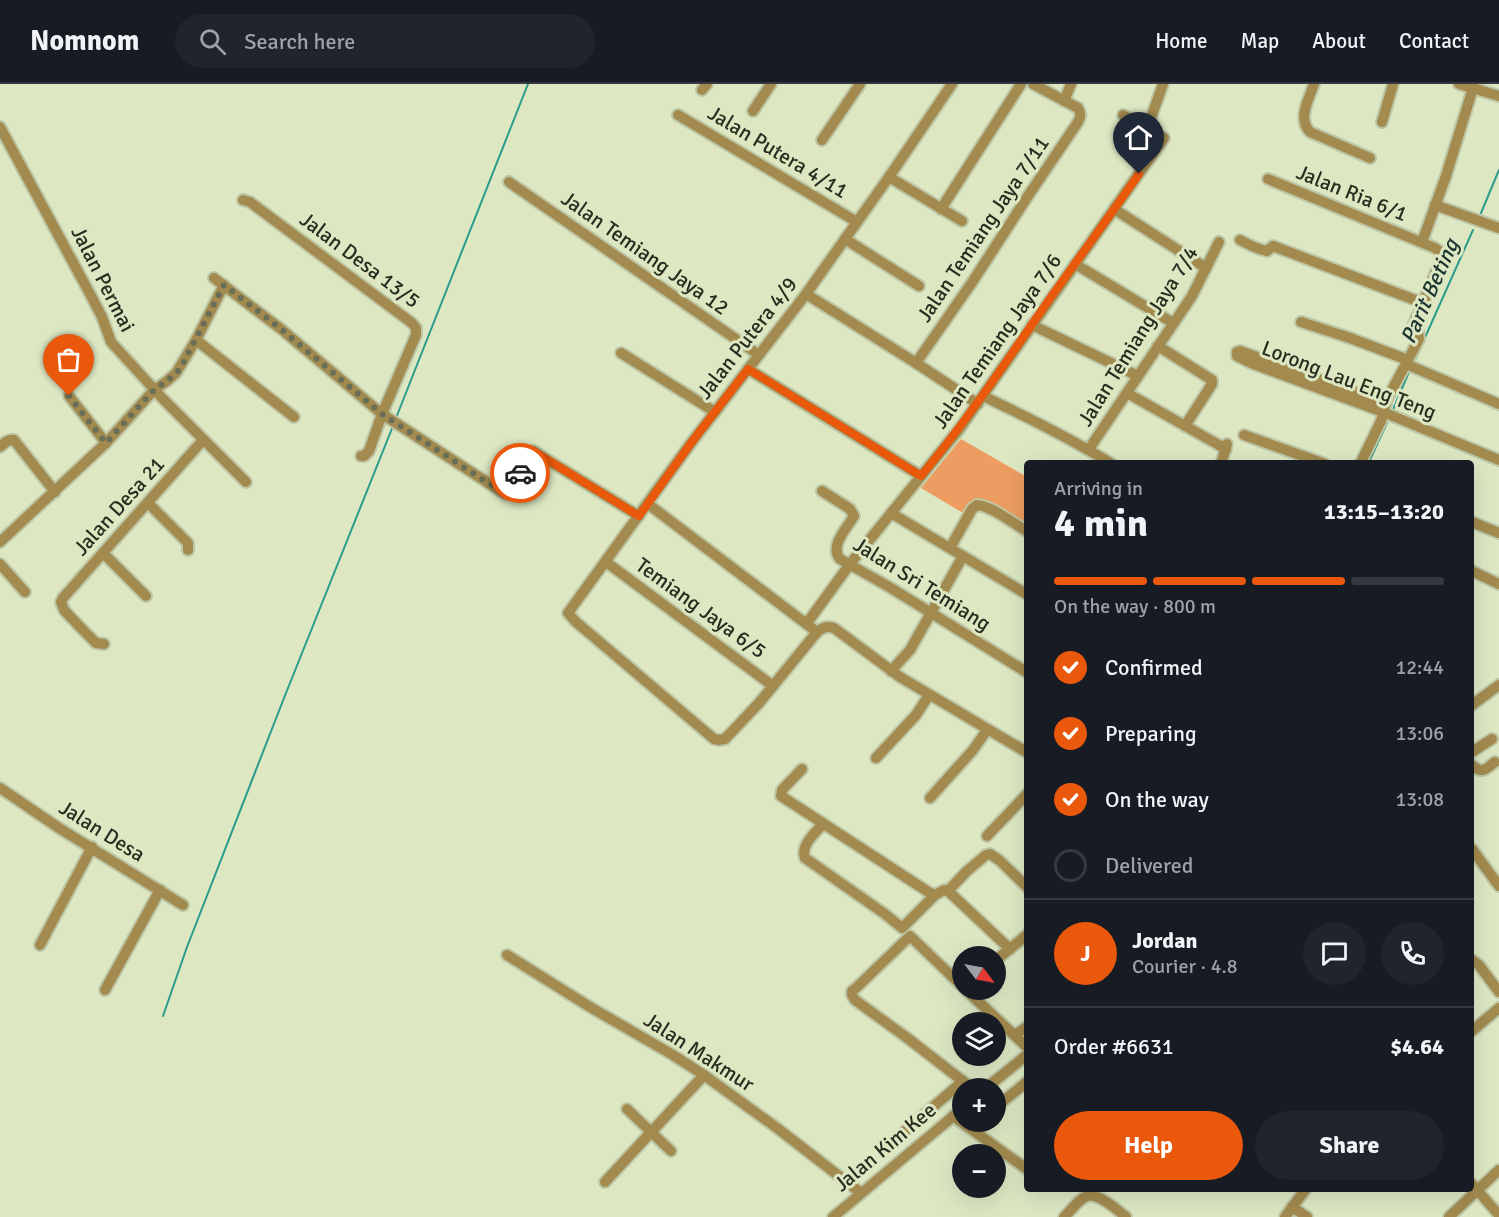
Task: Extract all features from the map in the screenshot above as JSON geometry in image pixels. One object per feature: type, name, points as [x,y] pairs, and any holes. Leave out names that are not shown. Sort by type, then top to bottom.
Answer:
[{"type":"street","points":[[822,140],[860,84]]},
{"type":"street","name":"Jalan Putera 4/9","points":[[773,686],[725,739],[714,739],[568,613],[691,443],[806,294],[952,84]]},
{"type":"street","points":[[942,208],[1022,84]]},
{"type":"street","points":[[1033,84],[1064,101],[1071,84]]},
{"type":"street","points":[[1147,129],[1163,84]]},
{"type":"street","points":[[1314,84],[1304,116],[1303,122],[1306,128],[1371,161],[1373,146]]},
{"type":"street","points":[[1382,122],[1393,84]]},
{"type":"street","points":[[1460,84],[1499,96]]},
{"type":"street","points":[[753,111],[768,85]]},
{"type":"street","name":"Jalan Ria 6/1","points":[[1422,242],[1446,176],[1473,88]]},
{"type":"street","name":"Jalan Temiang Jaya 7/11","points":[[916,363],[1081,117],[1078,108],[1064,101]]},
{"type":"street","name":"Jalan Putera 4/11","points":[[678,115],[857,222]]},
{"type":"street","name":"Jalan Temiang Jaya 7/6","points":[[810,619],[850,564],[954,436],[1164,138],[1123,115]]},
{"type":"street","name":"Jalan Permai","points":[[0,127],[102,317],[111,342],[154,390],[246,482]]},
{"type":"street","points":[[889,177],[962,221]]},
{"type":"street","name":"Jalan Ria 6/1","points":[[1268,179],[1440,251],[1441,260],[1423,303]]},
{"type":"street","name":"Jalan Temiang Jaya 12","points":[[509,182],[759,356]]},
{"type":"street","name":"Jalan Desa 13/5","points":[[243,200],[250,202],[416,328],[416,335],[382,414],[369,451],[361,456]]},
{"type":"street","points":[[1435,206],[1499,228]]},
{"type":"street","points":[[1114,209],[1206,268]]},
{"type":"street","points":[[845,239],[919,286]]},
{"type":"street","points":[[1240,240],[1261,249],[1268,250],[1273,246],[1423,303],[1412,329]]},
{"type":"street","name":"Jalan Temiang Jaya 7/4","points":[[1089,449],[1192,296],[1219,242]]},
{"type":"street","points":[[1075,264],[1173,323]]},
{"type":"street","points":[[0,542],[106,443],[154,390],[180,369],[196,340],[219,282],[281,329],[382,414],[505,494],[533,451],[639,516]]},
{"type":"street","points":[[806,294],[980,400],[1037,422],[1106,460]]},
{"type":"street","points":[[1362,460],[1410,365],[1419,339],[1416,318]]},
{"type":"street","points":[[1301,322],[1350,338],[1499,404]]},
{"type":"street","points":[[1032,325],[1138,376]]},
{"type":"street","points":[[196,340],[294,417]]},
{"type":"street","points":[[1158,346],[1212,380],[1212,384],[1185,426]]},
{"type":"street","name":"Lorong Lau Eng Teng","points":[[1388,412],[1251,363],[1236,354],[1240,351],[1388,412],[1499,460]]},
{"type":"street","points":[[621,353],[715,412]]},
{"type":"street","points":[[748,369],[921,476]]},
{"type":"street","points":[[1127,393],[1226,446],[1222,460]]},
{"type":"street","points":[[69,396],[106,443]]},
{"type":"street","points":[[1244,435],[1314,460]]},
{"type":"street","points":[[0,447],[14,440],[55,492]]},
{"type":"street","name":"Jalan Desa 21","points":[[104,644],[96,643],[64,610],[61,602],[203,440]]},
{"type":"street","name":"Jalan Sri Temiang","points":[[822,491],[850,509],[854,516],[836,547],[837,557],[1024,671]]},
{"type":"street","points":[[148,503],[188,543],[188,550]]},
{"type":"street","points":[[648,504],[820,630]]},
{"type":"street","points":[[950,548],[972,509],[977,505],[989,509],[1024,530]]},
{"type":"street","points":[[891,513],[1024,593]]},
{"type":"street","points":[[1474,523],[1499,533]]},
{"type":"street","points":[[103,553],[146,596]]},
{"type":"street","points":[[891,671],[910,650],[963,556]]},
{"type":"street","name":"Temiang Jaya 6/5","points":[[606,562],[773,686]]},
{"type":"street","points":[[0,564],[24,592]]},
{"type":"street","points":[[1474,572],[1499,584]]},
{"type":"street","points":[[773,686],[820,630],[828,627],[834,628],[891,671],[1024,751]]},
{"type":"street","points":[[1474,704],[1499,686]]},
{"type":"street","points":[[876,758],[916,715],[929,695]]},
{"type":"street","points":[[930,798],[974,750],[987,730]]},
{"type":"street","points":[[1474,751],[1492,739]]},
{"type":"street","points":[[1474,767],[1482,770],[1495,762]]},
{"type":"street","points":[[802,769],[782,790],[781,796],[935,895]]},
{"type":"street","name":"Jalan Desa","points":[[0,788],[59,828],[183,905]]},
{"type":"street","points":[[987,836],[1024,797]]},
{"type":"street","points":[[823,824],[804,847],[805,858],[902,928],[935,895],[944,890],[948,891],[1010,949]]},
{"type":"street","points":[[40,945],[92,848]]},
{"type":"street","points":[[1474,852],[1499,886]]},
{"type":"street","points":[[948,891],[967,871],[990,854],[1024,884]]},
{"type":"street","points":[[105,990],[160,890]]},
{"type":"street","points":[[952,976],[910,936],[852,991],[853,998],[959,1078]]},
{"type":"street","points":[[1006,952],[1024,937]]},
{"type":"street","name":"Jalan Makmur","points":[[507,955],[704,1075],[861,1193]]},
{"type":"street","points":[[1474,961],[1499,992]]},
{"type":"street","points":[[978,1000],[1024,1044]]},
{"type":"street","points":[[1474,1029],[1499,1008]]},
{"type":"street","points":[[1015,1035],[1024,1029]]},
{"type":"street","points":[[1000,1078],[1024,1061]]},
{"type":"street","points":[[605,1182],[704,1075]]},
{"type":"street","points":[[1006,1099],[1024,1084]]},
{"type":"street","points":[[904,1132],[952,1091]]},
{"type":"street","points":[[627,1109],[671,1151]]},
{"type":"street","name":"Jalan Kim Kee","points":[[833,1217],[952,1117]]},
{"type":"street","points":[[975,1132],[1024,1167]]},
{"type":"street","points":[[1499,1170],[1474,1187],[1499,1215]]},
{"type":"street","points":[[1285,1217],[1304,1192]]},
{"type":"street","points":[[1449,1217],[1470,1192]]},
{"type":"street","points":[[1064,1217],[1084,1197],[1091,1194],[1126,1217]]},
{"type":"street","points":[[1292,1208],[1307,1217]]},
{"type":"shaded area","points":[[961,439],[1024,475],[1024,524],[981,499],[969,505],[963,513],[921,488]]},
{"type":"waterway","points":[[396,418],[528,84]]},
{"type":"waterway","name":"Parit Beting","points":[[1481,213],[1499,170]]},
{"type":"waterway","name":"Parit Beting","points":[[1423,342],[1473,230]]},
{"type":"waterway","name":"Parit Beting","points":[[1413,364],[1421,347]]},
{"type":"waterway","name":"Parit Beting","points":[[1392,412],[1409,372]]},
{"type":"waterway","name":"Parit Beting","points":[[1370,460],[1387,423]]},
{"type":"waterway","points":[[163,1016],[187,947],[284,698],[393,426]]},
{"type":"way so far","points":[[69,396],[106,443],[154,390],[172,378],[180,369],[224,285],[281,329],[382,414],[505,494],[520,473]]},
{"type":"route","points":[[520,473],[533,451],[639,516],[748,369],[921,476],[988,389],[1139,174]]}]
